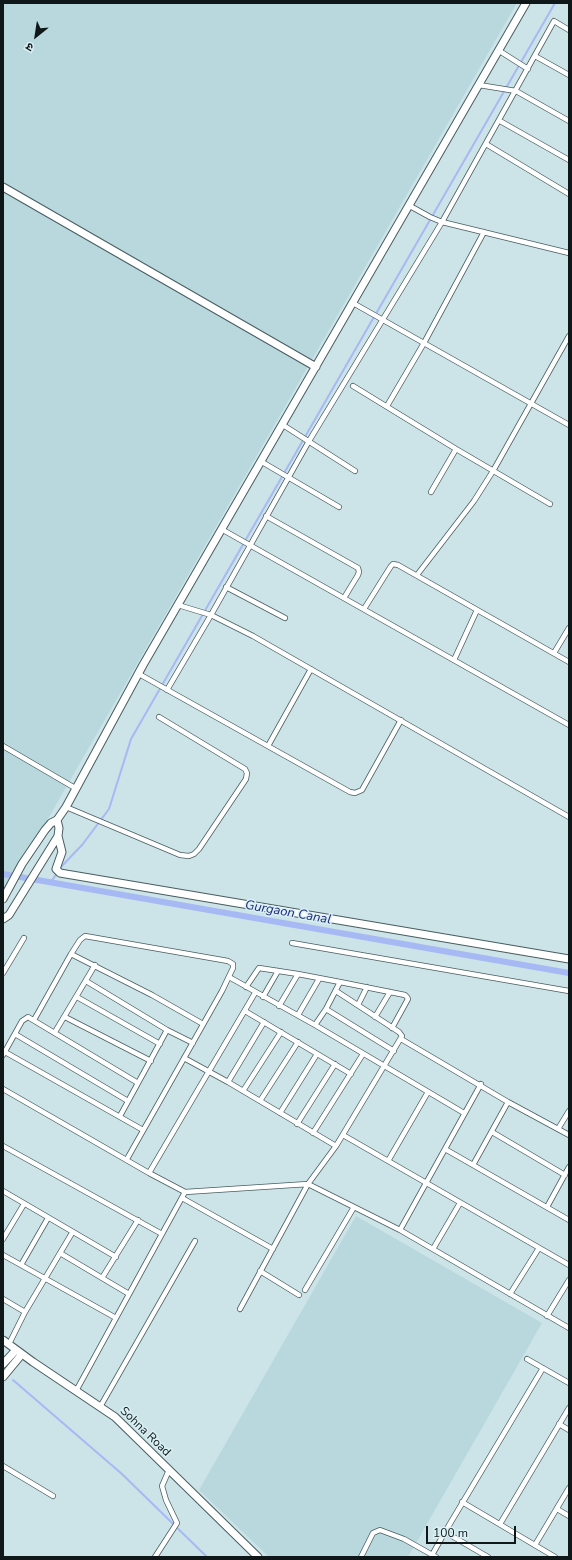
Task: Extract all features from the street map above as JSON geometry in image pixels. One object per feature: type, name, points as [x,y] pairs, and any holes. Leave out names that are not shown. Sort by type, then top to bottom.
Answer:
[{"type":"street","points":[[3,899],[22,864],[48,826],[57,820],[66,807],[138,674],[262,462],[526,3]]},
{"type":"street","points":[[165,688],[226,586],[248,544],[266,516],[285,475],[306,439],[382,321],[442,222],[554,21],[569,30]]},
{"type":"street","points":[[498,50],[528,69]]},
{"type":"street","points":[[535,56],[569,75]]},
{"type":"street","points":[[479,85],[516,91],[569,120]]},
{"type":"street","points":[[500,120],[569,160]]},
{"type":"street","points":[[486,144],[569,194]]},
{"type":"street","points":[[3,187],[316,367]]},
{"type":"street","points":[[410,206],[442,222],[569,253]]},
{"type":"street","points":[[387,406],[424,343],[484,232]]},
{"type":"street","points":[[353,303],[382,321],[532,403],[569,425]]},
{"type":"street","points":[[417,575],[474,502],[569,336]]},
{"type":"street","points":[[353,386],[550,504]]},
{"type":"street","points":[[283,425],[355,471]]},
{"type":"street","points":[[430,492],[456,449]]},
{"type":"street","points":[[262,462],[339,507]]},
{"type":"street","points":[[266,516],[358,568],[358,575],[344,598]]},
{"type":"street","points":[[222,530],[569,725]]},
{"type":"street","points":[[364,609],[394,564],[398,565],[569,662]]},
{"type":"street","points":[[226,586],[285,618]]},
{"type":"street","points":[[178,606],[209,614],[246,631],[569,817]]},
{"type":"street","points":[[454,660],[477,610]]},
{"type":"street","points":[[554,653],[569,628]]},
{"type":"street","points":[[268,746],[311,669]]},
{"type":"street","points":[[138,674],[350,792],[355,793],[362,790],[401,720]]},
{"type":"street","points":[[66,807],[180,855],[189,856],[199,849],[246,779],[248,773],[245,769],[159,717]]},
{"type":"street","points":[[3,746],[75,788]]},
{"type":"street","points":[[57,820],[59,828],[58,836],[62,852],[56,867],[58,872],[569,959]]},
{"type":"street","points":[[3,920],[9,915],[58,836]]},
{"type":"street","points":[[34,1020],[81,938],[89,936],[155,950],[228,961],[234,966],[193,1043],[126,1159]]},
{"type":"street","points":[[3,973],[24,938]]},
{"type":"street","points":[[292,944],[569,991]]},
{"type":"street","points":[[71,954],[152,995],[203,1024]]},
{"type":"street","points":[[55,1032],[95,965]]},
{"type":"street","points":[[246,987],[259,968],[405,995],[408,999],[392,1028]]},
{"type":"street","points":[[263,997],[278,971]]},
{"type":"street","points":[[279,1006],[298,974]]},
{"type":"street","points":[[229,977],[255,993],[298,1015],[464,1113]]},
{"type":"street","points":[[298,1015],[319,978]]},
{"type":"street","points":[[86,981],[168,1030],[193,1043]]},
{"type":"street","points":[[315,1025],[326,1009],[340,982]]},
{"type":"street","points":[[358,1006],[367,987]]},
{"type":"street","points":[[240,1309],[308,1184],[336,1146],[401,1039],[402,1034],[336,991]]},
{"type":"street","points":[[375,1017],[390,992]]},
{"type":"street","points":[[149,1173],[210,1072],[255,993]]},
{"type":"street","points":[[77,997],[160,1044]]},
{"type":"street","points":[[326,1009],[394,1051]]},
{"type":"street","points":[[245,1011],[351,1074]]},
{"type":"street","points":[[138,1083],[28,1017],[24,1019],[4,1054],[120,1116],[143,1130]]},
{"type":"street","points":[[65,1017],[151,1061]]},
{"type":"street","points":[[228,1082],[264,1022]]},
{"type":"street","points":[[120,1116],[168,1030]]},
{"type":"street","points":[[244,1091],[281,1032]]},
{"type":"street","points":[[15,1034],[128,1100]]},
{"type":"street","points":[[401,1039],[481,1084],[508,1102],[569,1135]]},
{"type":"street","points":[[260,1101],[298,1042]]},
{"type":"street","points":[[280,1113],[317,1054]]},
{"type":"street","points":[[313,1133],[363,1054]]},
{"type":"street","points":[[184,1058],[244,1091],[336,1146]]},
{"type":"street","points":[[298,1124],[335,1064]]},
{"type":"street","points":[[400,1230],[481,1084]]},
{"type":"street","points":[[3,1089],[185,1192],[308,1184],[400,1230],[569,1328]]},
{"type":"street","points":[[388,1161],[428,1092]]},
{"type":"street","points":[[473,1165],[508,1102]]},
{"type":"street","points":[[558,1129],[569,1111]]},
{"type":"street","points":[[492,1132],[565,1175]]},
{"type":"street","points":[[343,1135],[569,1265]]},
{"type":"street","points":[[3,1146],[162,1234]]},
{"type":"street","points":[[445,1148],[569,1220]]},
{"type":"street","points":[[547,1207],[569,1167]]},
{"type":"street","points":[[3,1191],[116,1257]]},
{"type":"street","points":[[76,1391],[185,1192]]},
{"type":"street","points":[[182,1198],[273,1249]]},
{"type":"street","points":[[433,1249],[460,1203]]},
{"type":"street","points":[[3,1239],[24,1204]]},
{"type":"street","points":[[305,1290],[354,1207]]},
{"type":"street","points":[[21,1265],[48,1218]]},
{"type":"street","points":[[102,1278],[138,1220]]},
{"type":"street","points":[[6,1342],[72,1232]]},
{"type":"street","points":[[100,1407],[195,1241]]},
{"type":"street","points":[[510,1294],[538,1248]]},
{"type":"street","points":[[60,1253],[129,1294]]},
{"type":"street","points":[[3,1255],[116,1318]]},
{"type":"street","points":[[260,1271],[299,1295]]},
{"type":"street","points":[[547,1316],[569,1280]]},
{"type":"street","points":[[3,1299],[25,1312]]},
{"type":"street","name":"Sohna Road","points":[[6,1342],[115,1417],[258,1557]]},
{"type":"street","points":[[10,1369],[3,1364],[16,1350]]},
{"type":"street","points":[[3,1377],[22,1354]]},
{"type":"street","points":[[527,1359],[569,1383]]},
{"type":"street","points":[[361,1557],[373,1533],[380,1530],[404,1539],[434,1556],[445,1532],[462,1502],[543,1368]]},
{"type":"street","points":[[500,1524],[569,1408]]},
{"type":"street","points":[[559,1424],[569,1430]]},
{"type":"street","points":[[3,1466],[53,1496]]},
{"type":"street","points":[[155,1557],[177,1523],[166,1500],[162,1486],[169,1470]]},
{"type":"street","points":[[535,1545],[569,1488]]},
{"type":"street","points":[[462,1502],[555,1557]]},
{"type":"street","points":[[557,1509],[569,1516]]},
{"type":"street","points":[[445,1532],[488,1557]]},
{"type":"shaded area","points":[[3,3],[517,3],[3,897]]},
{"type":"shaded area","points":[[356,1216],[542,1323],[408,1557],[269,1557],[199,1490]]},
{"type":"waterway","points":[[377,312],[555,3]]},
{"type":"waterway","points":[[59,869],[82,845],[109,809],[131,739],[374,317]]},
{"type":"waterway","points":[[51,882],[57,873]]},
{"type":"waterway","name":"Gurgaon Canal","points":[[3,874],[569,973]]},
{"type":"waterway","points":[[13,1380],[122,1474],[207,1557]]}]
